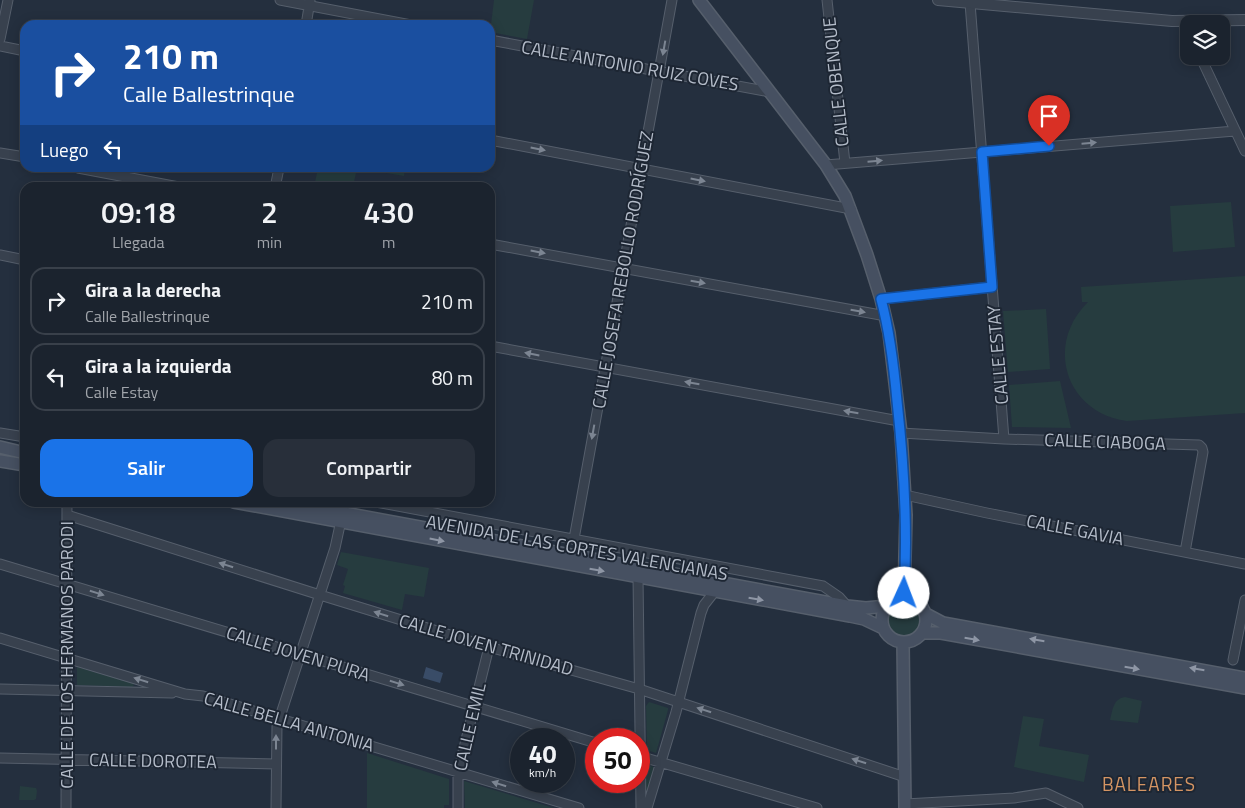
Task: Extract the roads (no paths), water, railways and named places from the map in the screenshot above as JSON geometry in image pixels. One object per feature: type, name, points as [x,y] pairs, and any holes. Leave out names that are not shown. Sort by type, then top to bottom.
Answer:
[{"type":"main road","points":[[699,0],[826,165],[850,209],[881,299],[886,316],[892,356],[901,433],[905,494],[904,598]]},
{"type":"main road","points":[[0,448],[20,452]]},
{"type":"main road","points":[[0,461],[20,464]]},
{"type":"main road","name":"AVENIDA DE LAS CORTES VALENCIANAS","points":[[284,507],[343,513],[638,577],[850,616],[864,619],[883,628]]},
{"type":"main road","name":"AVENIDA DE LAS CORTES VALENCIANAS","points":[[311,507],[847,606],[866,608],[887,606]]},
{"type":"main road","points":[[904,598],[910,598],[920,604],[926,614],[926,627],[913,641],[903,643],[891,639],[883,628],[883,614],[892,601],[904,598]]},
{"type":"main road","points":[[926,614],[943,623],[1245,678]]},
{"type":"main road","points":[[923,632],[941,633],[1245,688]]},
{"type":"main road","points":[[903,643],[905,806]]},
{"type":"street","points":[[0,39],[8,0]]},
{"type":"street","points":[[280,0],[310,3],[388,20]]},
{"type":"street","name":"CALLE JOSEFA REBOLLO RODRÍGUEZ","points":[[574,539],[672,0]]},
{"type":"street","name":"CALLE OBENQUE","points":[[827,0],[845,163]]},
{"type":"street","points":[[938,0],[1180,25]]},
{"type":"street","points":[[307,20],[310,3]]},
{"type":"street","name":"CALLE ESTAY","points":[[970,3],[1004,439]]},
{"type":"street","points":[[1230,22],[1245,20]]},
{"type":"street","name":"CALLE ANTONIO RUIZ COVES","points":[[495,41],[770,92]]},
{"type":"street","points":[[0,46],[20,50]]},
{"type":"street","points":[[1204,65],[1245,151]]},
{"type":"street","points":[[826,165],[1235,131]]},
{"type":"street","points":[[495,141],[850,209]]},
{"type":"street","points":[[0,153],[20,157]]},
{"type":"street","points":[[99,172],[152,182]]},
{"type":"street","points":[[495,245],[886,316]]},
{"type":"street","points":[[0,255],[20,259]]},
{"type":"street","points":[[881,299],[992,287]]},
{"type":"street","points":[[495,347],[899,421]]},
{"type":"street","points":[[0,433],[20,436]]},
{"type":"street","name":"CALLE CIABOGA","points":[[901,433],[1004,439],[1200,446],[1203,452],[1185,552]]},
{"type":"street","name":"CALLE GAVIA","points":[[905,494],[987,513],[1245,564]]},
{"type":"street","name":"CALLE DE LOS HERMANOS PARODI","points":[[66,808],[67,507]]},
{"type":"street","name":"AVENIDA DE LAS CORTES VALENCIANAS","points":[[403,507],[823,586],[839,597],[847,606]]},
{"type":"street","points":[[276,808],[276,732],[335,548],[343,513]]},
{"type":"street","name":"CALLE JOVEN TRINIDAD","points":[[67,515],[320,595],[639,689],[905,778]]},
{"type":"street","name":"CALLE JOVEN PURA","points":[[0,564],[585,740]]},
{"type":"street","points":[[638,577],[640,728]]},
{"type":"street","points":[[647,808],[679,702],[701,613],[715,591]]},
{"type":"street","points":[[1233,660],[1245,600]]},
{"type":"street","name":"CALLE BELLA ANTONIA","points":[[0,638],[186,694],[203,696],[579,808]]},
{"type":"street","name":"CALLE EMIL","points":[[458,808],[458,772],[489,646]]},
{"type":"street","points":[[0,689],[186,694]]},
{"type":"street","name":"CALLE DOROTEA","points":[[0,758],[276,764]]},
{"type":"street","points":[[650,759],[817,808]]},
{"type":"street","points":[[641,793],[641,808]]},
{"type":"street","points":[[905,806],[1014,798],[1046,793],[1078,808]]},
{"type":"water","points":[[426,667],[443,673],[440,683],[423,678]]},
{"type":"district","name":"BALEARES","points":[[1149,784]]}]
